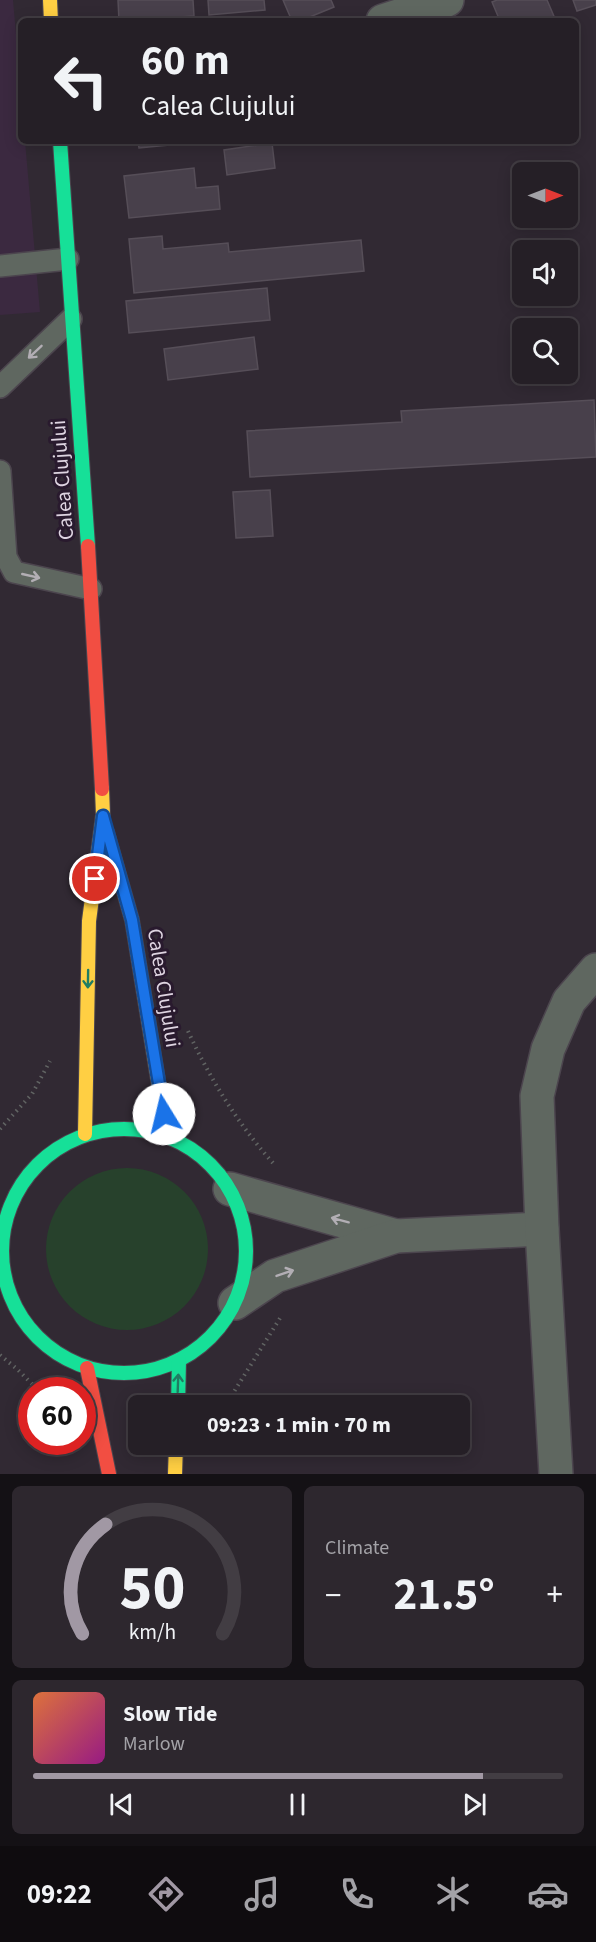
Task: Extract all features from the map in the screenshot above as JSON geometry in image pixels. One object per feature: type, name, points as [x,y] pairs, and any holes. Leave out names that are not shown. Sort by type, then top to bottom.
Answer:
[{"type":"main road","points":[[50,0],[51,18]]},
{"type":"main road","name":"Calea Clujului","points":[[60,144],[91,589],[103,816],[90,921],[85,1134]]},
{"type":"main road","name":"Calea Clujului","points":[[103,816],[132,920],[167,1135]]},
{"type":"main road","points":[[126,1127],[167,1135],[203,1156],[230,1189],[245,1228],[245,1270],[235,1303],[216,1332],[179,1360],[156,1369],[122,1374],[87,1368],[55,1352],[29,1328],[5,1295],[2,1262],[5,1221],[21,1183],[49,1153],[85,1134],[126,1127]]},
{"type":"main road","points":[[0,1187],[21,1183]]},
{"type":"main road","points":[[178,1395],[179,1360]]},
{"type":"main road","points":[[87,1368],[109,1474]]},
{"type":"main road","points":[[175,1474],[176,1455]]},
{"type":"street","points":[[392,18],[447,0]]},
{"type":"street","points":[[556,1474],[537,1096],[548,1049],[569,1001],[596,970]]},
{"type":"street","points":[[230,1189],[396,1236]]},
{"type":"street","points":[[235,1303],[275,1276],[396,1236],[542,1228]]},
{"type":"lane","points":[[0,266],[68,259]]},
{"type":"lane","points":[[0,387],[71,319]]},
{"type":"lane","points":[[0,471],[6,557],[14,572],[91,589]]},
{"type":"path","points":[[0,1355],[25,1377]]},
{"type":"shaded area","points":[[0,0],[13,0],[18,57],[18,144],[25,144],[40,312],[0,315]]},
{"type":"green space","points":[[127,1168],[143,1169],[158,1174],[185,1191],[202,1218],[207,1233],[207,1265],[202,1280],[185,1307],[158,1324],[143,1329],[127,1330],[111,1329],[96,1324],[69,1307],[52,1280],[47,1265],[46,1249],[47,1233],[52,1218],[69,1191],[96,1174],[111,1169]]},
{"type":"building","points":[[118,0],[193,0],[194,16],[119,18]]},
{"type":"building","points":[[208,0],[264,0],[265,10],[209,15]]},
{"type":"building","points":[[283,0],[331,0],[334,7],[307,18],[291,18]]},
{"type":"building","points":[[497,0],[547,0],[555,18],[499,18],[492,2]]},
{"type":"building","points":[[573,0],[596,0],[596,5],[577,11]]},
{"type":"building","points":[[138,144],[181,144],[139,148]]},
{"type":"building","points":[[272,144],[275,168],[227,175],[224,150]]},
{"type":"building","points":[[194,168],[196,188],[218,186],[220,209],[129,218],[124,176]]},
{"type":"building","points":[[162,236],[163,249],[228,243],[229,252],[361,240],[364,271],[134,293],[129,239]]},
{"type":"building","points":[[267,288],[270,320],[129,333],[126,301]]},
{"type":"building","points":[[254,337],[258,369],[168,380],[164,349]]},
{"type":"building","points":[[594,400],[596,457],[250,477],[247,431],[402,422],[401,411]]},
{"type":"building","points":[[270,490],[273,536],[236,538],[233,492]]},
{"type":"traffic: fast","points":[[60,144],[88,546]]},
{"type":"traffic: fast","points":[[124,1129],[171,1138],[192,1150],[210,1165],[225,1183],[237,1204],[246,1251],[237,1298],[225,1319],[210,1337],[192,1352],[171,1364],[124,1373],[77,1364],[56,1352],[38,1337],[23,1319],[11,1298],[2,1251],[11,1204],[23,1183],[38,1165],[56,1150],[77,1138],[124,1129]]},
{"type":"traffic: fast","points":[[178,1395],[179,1360]]},
{"type":"traffic: slow","points":[[50,0],[51,18]]},
{"type":"traffic: slow","points":[[85,1134],[89,921],[103,815],[102,789]]},
{"type":"traffic: slow","points":[[107,832],[132,920],[167,1135]]},
{"type":"traffic: slow","points":[[175,1474],[176,1455]]},
{"type":"traffic: jam","points":[[88,546],[102,789]]},
{"type":"traffic: jam","points":[[87,1368],[109,1474]]},
{"type":"route","points":[[95,879],[103,816],[132,920],[164,1114]]}]
